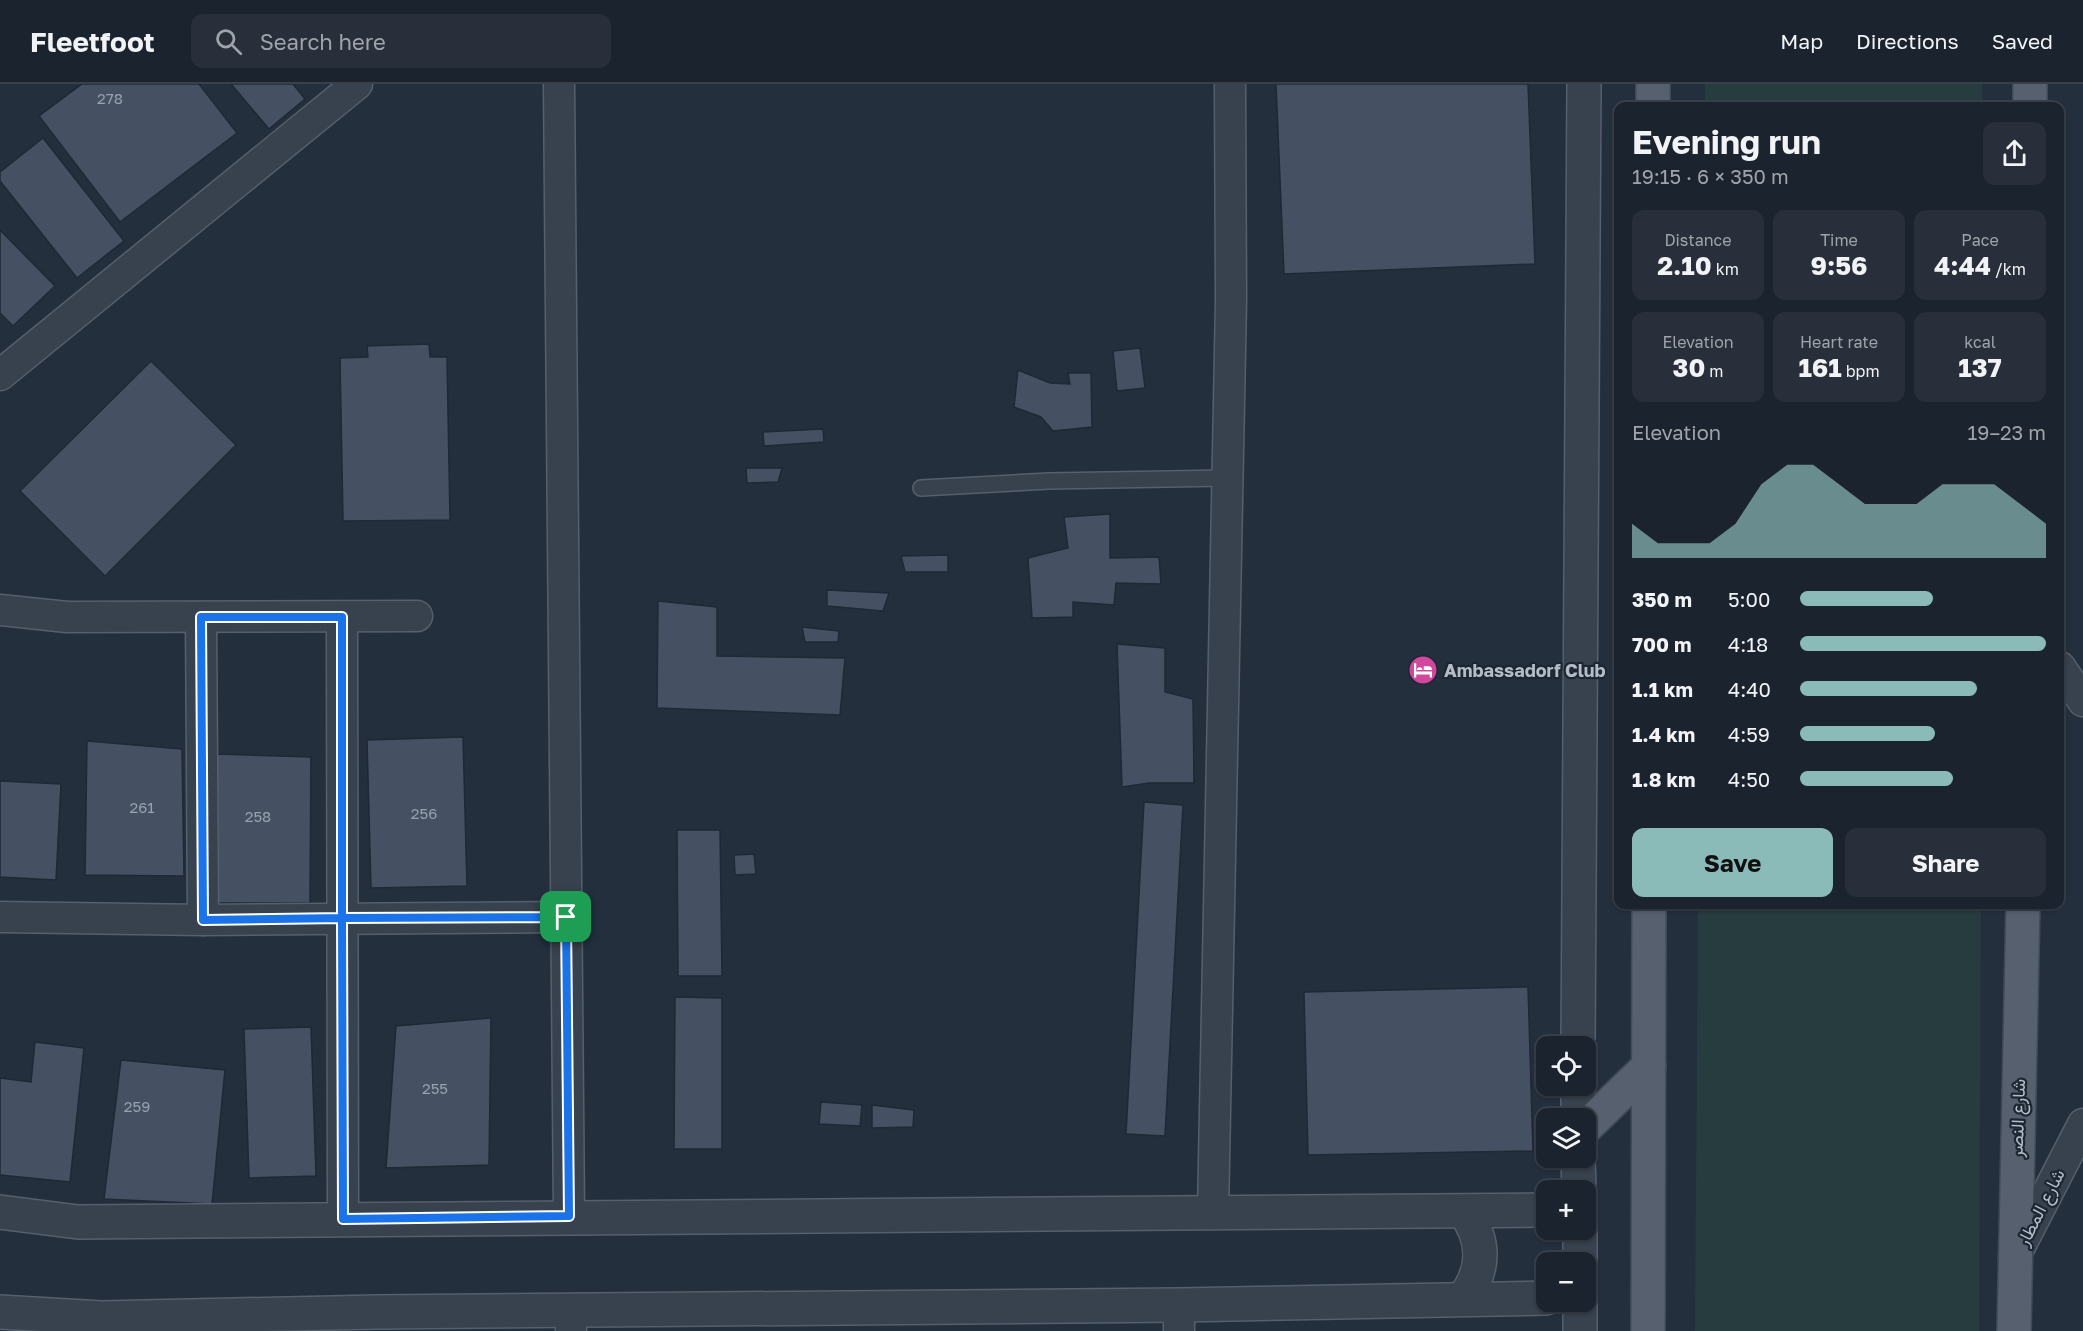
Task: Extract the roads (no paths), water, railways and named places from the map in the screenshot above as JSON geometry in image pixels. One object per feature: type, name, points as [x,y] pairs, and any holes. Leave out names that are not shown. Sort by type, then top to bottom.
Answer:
[{"type":"main road","points":[[1653,84],[1653,102]]},
{"type":"main road","points":[[2030,84],[2030,102]]},
{"type":"main road","points":[[1648,1331],[1649,909]]},
{"type":"main road","name":"شارع النصر","points":[[2014,1331],[2023,909]]},
{"type":"main road","points":[[1596,1117],[1648,1066]]},
{"type":"street","points":[[0,375],[357,84]]},
{"type":"street","points":[[559,84],[569,1216]]},
{"type":"street","points":[[1213,1212],[1231,300],[1230,84]]},
{"type":"street","points":[[1578,1036],[1584,84]]},
{"type":"street","points":[[0,610],[67,617],[417,616]]},
{"type":"street","points":[[201,617],[203,920]]},
{"type":"street","points":[[342,617],[343,1219]]},
{"type":"street","points":[[2064,673],[2083,701]]},
{"type":"street","points":[[0,917],[203,920],[566,917]]},
{"type":"street","name":"شارع المطار","points":[[2014,1258],[2083,1124]]},
{"type":"street","points":[[0,1212],[78,1222],[569,1216],[1536,1210]]},
{"type":"street","points":[[1463,1299],[1479,1272],[1481,1256],[1473,1224],[1464,1211]]},
{"type":"street","points":[[0,1312],[101,1325],[377,1321],[1179,1318],[1463,1299],[1536,1298]]},
{"type":"street","points":[[1580,1312],[1580,1331]]},
{"type":"lane","points":[[921,488],[1049,481],[1227,478]]},
{"type":"place","name":"Ambassadorf Club","points":[[1423,670]]}]
